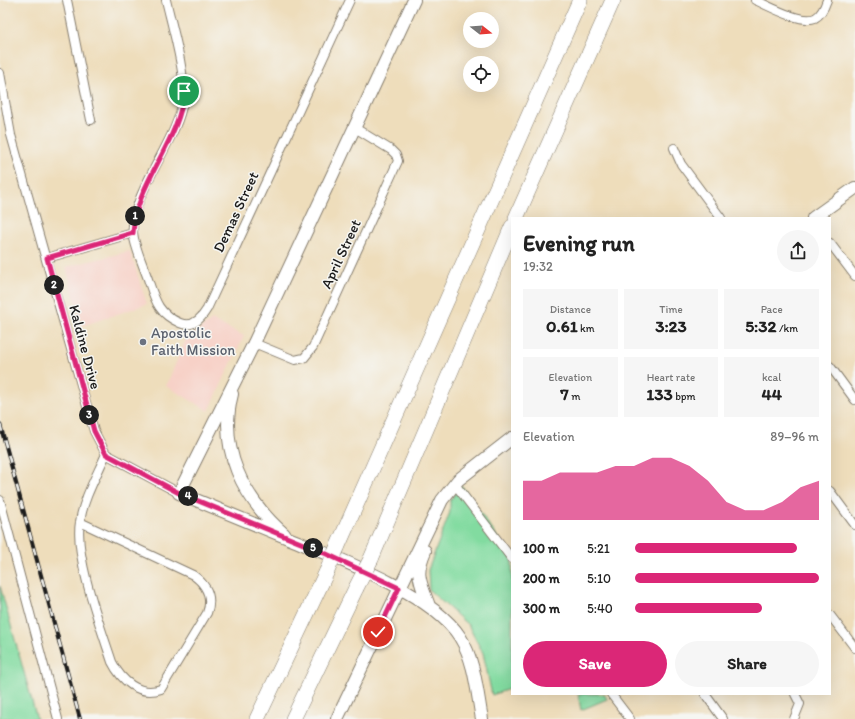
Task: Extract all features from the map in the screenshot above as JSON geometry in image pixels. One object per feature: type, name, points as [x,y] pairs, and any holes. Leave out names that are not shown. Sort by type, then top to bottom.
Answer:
[{"type":"highway","points":[[257,719],[327,571],[580,0]]},
{"type":"highway","points":[[516,217],[612,0]]},
{"type":"highway","points":[[293,719],[371,559],[511,229]]},
{"type":"main road","points":[[414,0],[254,343],[179,493],[290,539],[399,588],[429,606],[454,629],[467,649],[482,719]]},
{"type":"main road","points":[[814,217],[855,188]]},
{"type":"main road","points":[[244,361],[232,396],[228,419],[231,457],[240,480],[251,499],[290,539]]},
{"type":"main road","points":[[337,719],[439,506],[454,483],[511,439]]},
{"type":"main road","points":[[429,606],[420,583],[418,572],[437,520],[439,506]]},
{"type":"street","points":[[67,0],[91,120]]},
{"type":"street","points":[[47,258],[133,233],[134,221],[141,200],[178,118],[183,100],[183,82],[166,0]]},
{"type":"street","name":"Demas Street","points":[[133,233],[156,303],[164,313],[184,325],[194,323],[201,318],[350,0]]},
{"type":"street","points":[[755,0],[799,19],[808,20],[815,18],[820,14],[828,0]]},
{"type":"street","name":"Kaldine Drive","points":[[0,73],[12,135],[94,431],[106,454]]},
{"type":"street","name":"April Street","points":[[254,343],[295,360],[304,358],[313,347],[398,162],[396,155],[392,150],[355,128]]},
{"type":"street","points":[[674,148],[681,164],[720,217]]},
{"type":"street","points":[[831,244],[855,276]]},
{"type":"street","points":[[831,367],[855,400]]},
{"type":"street","points":[[80,522],[193,575],[205,585],[210,600],[207,613],[161,689],[155,692],[139,689],[122,678],[112,662],[86,574],[81,552],[80,522],[86,501],[106,454],[179,493]]},
{"type":"street","points":[[454,483],[511,558]]},
{"type":"street","points":[[831,492],[855,525]]},
{"type":"street","points":[[0,500],[58,719]]},
{"type":"street","points":[[831,616],[855,648]]},
{"type":"street","points":[[612,695],[630,719]]},
{"type":"street","points":[[706,695],[723,719]]},
{"type":"street","points":[[796,695],[800,704],[796,715]]},
{"type":"shaded area","points":[[130,251],[147,304],[82,326],[66,267]]},
{"type":"shaded area","points":[[212,320],[244,336],[209,411],[166,386],[186,339]]},
{"type":"green space","points":[[461,485],[511,557],[511,688],[492,695],[483,653],[468,625],[429,590],[428,570],[450,512],[450,501]]},
{"type":"green space","points":[[0,586],[37,719],[0,719]]},
{"type":"green space","points":[[578,695],[605,695],[607,699],[581,710]]},
{"type":"railway","points":[[0,424],[80,719]]},
{"type":"place","name":"Apostolic Faith Mission","points":[[143,342]]},
{"type":"route","points":[[184,91],[182,109],[137,209],[133,233],[47,258],[94,431],[99,444],[106,454],[179,493],[318,550],[399,588],[378,632]]}]
